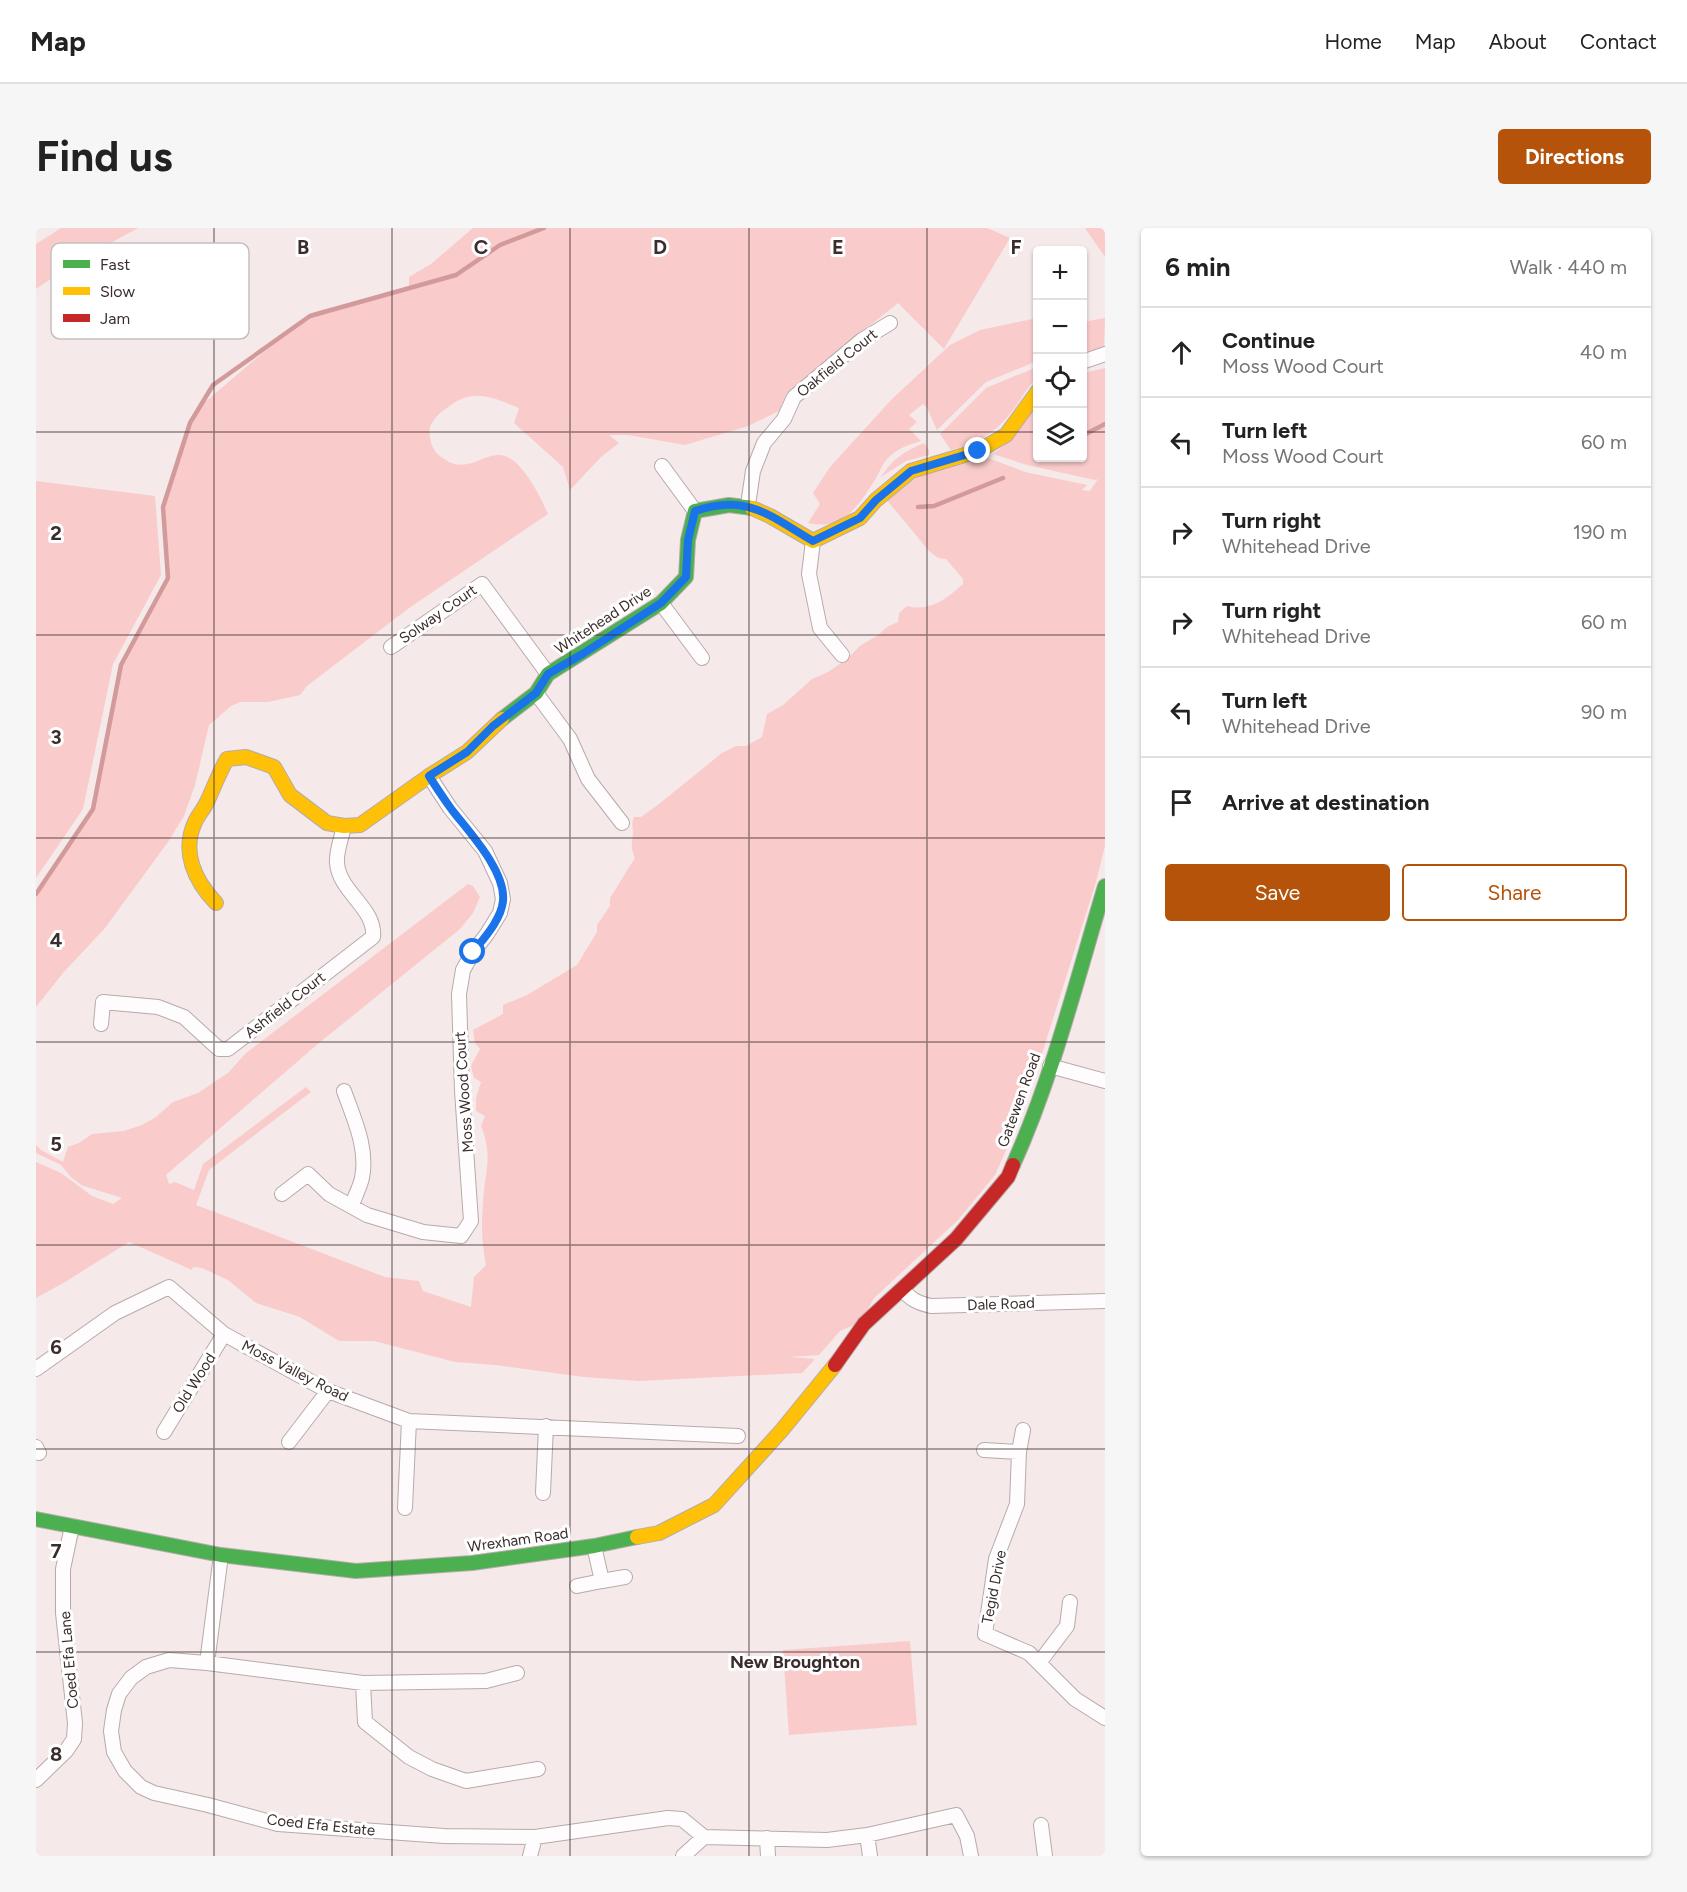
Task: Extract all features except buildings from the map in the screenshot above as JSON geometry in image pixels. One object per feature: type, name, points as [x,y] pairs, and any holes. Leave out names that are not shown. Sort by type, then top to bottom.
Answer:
[{"type":"main road","points":[[695,511],[715,504],[748,505],[813,541],[860,518],[876,500],[911,471],[978,451],[1006,435],[1033,398]]},
{"type":"main road","name":"Whitehead Drive","points":[[344,826],[360,825],[467,752],[493,726],[536,693],[548,674],[661,603],[686,577],[688,540],[695,511]]},
{"type":"main road","points":[[216,903],[204,891],[192,870],[191,834],[212,787],[228,759],[246,757],[274,767],[290,795],[327,823],[344,826]]},
{"type":"main road","name":"Gatewen Road","points":[[902,1289],[956,1239],[1008,1177],[1027,1134],[1050,1066],[1105,886]]},
{"type":"main road","name":"Wrexham Road","points":[[36,1519],[221,1555],[356,1571],[472,1563],[594,1546],[659,1533],[714,1505],[726,1495],[782,1430],[844,1353],[864,1324],[902,1289]]},
{"type":"street","name":"Oakfield Court","points":[[748,505],[753,471],[764,443],[784,419],[794,398],[862,340],[890,322]]},
{"type":"street","points":[[1087,361],[1105,354]]},
{"type":"street","points":[[662,466],[695,511]]},
{"type":"street","points":[[813,541],[809,574],[820,628],[842,655]]},
{"type":"street","name":"Solway Court","points":[[392,647],[482,584],[548,674]]},
{"type":"street","points":[[661,603],[702,658]]},
{"type":"street","points":[[536,693],[570,740],[588,780],[622,823]]},
{"type":"street","name":"Moss Wood Court","points":[[282,1194],[308,1174],[329,1194],[368,1215],[423,1232],[461,1236],[471,1221],[462,1091],[459,994],[463,970],[500,912],[503,899],[500,883],[485,851],[450,808],[429,776]]},
{"type":"street","name":"Ashfield Court","points":[[101,1024],[103,1002],[158,1007],[183,1017],[219,1049],[228,1049],[373,937],[374,927],[350,892],[338,868],[337,862],[344,826]]},
{"type":"street","points":[[1050,1066],[1105,1081]]},
{"type":"street","points":[[344,1091],[361,1137],[363,1156],[362,1178],[352,1205]]},
{"type":"street","name":"Moss Valley Road","points":[[36,1369],[115,1313],[169,1287],[224,1334],[328,1390],[409,1421],[738,1436]]},
{"type":"street","name":"Dale Road","points":[[902,1289],[909,1299],[932,1306],[1105,1301]]},
{"type":"street","name":"Old Wood","points":[[164,1432],[224,1334]]},
{"type":"street","points":[[289,1442],[328,1390]]},
{"type":"street","points":[[405,1508],[409,1421]]},
{"type":"street","points":[[543,1492],[546,1426]]},
{"type":"street","name":"Tegid Drive","points":[[1023,1430],[1019,1452],[1017,1504],[996,1559],[985,1634],[1029,1653],[1075,1699],[1105,1718]]},
{"type":"street","points":[[984,1450],[1019,1452]]},
{"type":"street","name":"Coed Efa Lane","points":[[36,1780],[66,1751],[74,1739],[75,1723],[63,1613],[63,1569],[72,1526]]},
{"type":"street","points":[[594,1546],[602,1581]]},
{"type":"street","points":[[207,1663],[221,1555]]},
{"type":"street","points":[[577,1586],[625,1577]]},
{"type":"street","points":[[1039,1664],[1067,1626],[1070,1602]]},
{"type":"street","name":"Coed Efa Estate","points":[[517,1673],[486,1681],[363,1683],[169,1660],[146,1667],[131,1678],[119,1694],[111,1731],[114,1752],[125,1771],[141,1787],[154,1793],[208,1804],[278,1824],[444,1836],[535,1837],[668,1818],[682,1819],[704,1837]]},
{"type":"street","points":[[363,1683],[365,1722],[409,1757],[432,1769],[466,1781],[538,1769]]},
{"type":"street","points":[[683,1856],[704,1837],[827,1840],[956,1815],[967,1836],[971,1856]]},
{"type":"street","points":[[1041,1825],[1045,1856]]},
{"type":"street","points":[[867,1834],[870,1856]]},
{"type":"street","points":[[530,1856],[535,1837]]},
{"type":"street","points":[[767,1838],[768,1856]]},
{"type":"shaded area","points":[[61,228],[138,228],[111,243],[51,243],[51,279],[36,289],[36,244]]},
{"type":"shaded area","points":[[473,228],[987,228],[1010,238],[944,349],[898,303],[787,392],[779,411],[748,426],[685,445],[628,435],[609,435],[619,443],[601,457],[570,490],[563,467],[514,423],[519,408],[500,400],[474,396],[456,402],[441,412],[432,423],[430,430],[432,445],[438,454],[453,464],[461,465],[490,456],[505,456],[518,465],[531,481],[548,514],[409,608],[307,686],[300,695],[268,702],[240,702],[231,706],[209,725],[195,785],[184,816],[168,842],[105,928],[63,973],[36,1007],[36,894],[93,809],[121,665],[168,578],[165,504],[197,409],[302,319],[314,312],[409,288],[409,277],[431,264]]},
{"type":"shaded area","points":[[1085,228],[1105,228],[1105,257]]},
{"type":"shaded area","points":[[1105,318],[1104,348],[1087,351],[1087,321]]},
{"type":"shaded area","points":[[1033,319],[1033,363],[986,382],[937,430],[923,404],[909,415],[917,422],[909,429],[921,441],[899,449],[888,458],[863,498],[849,514],[831,523],[808,523],[820,504],[813,493],[830,467],[892,399],[950,345],[980,330]]},
{"type":"shaded area","points":[[1105,368],[1105,846],[1096,882],[1040,1060],[1028,1076],[1007,1148],[995,1175],[958,1220],[874,1298],[861,1322],[840,1331],[819,1355],[789,1357],[815,1359],[802,1373],[639,1381],[455,1362],[374,1341],[339,1341],[300,1317],[256,1303],[228,1280],[202,1268],[193,1267],[192,1270],[129,1242],[36,1298],[36,1162],[61,1173],[92,1196],[113,1204],[122,1198],[81,1185],[61,1165],[36,1153],[36,1145],[63,1162],[68,1147],[92,1134],[124,1131],[142,1125],[156,1117],[173,1102],[198,1093],[228,1073],[246,1053],[468,884],[473,886],[480,897],[473,913],[460,929],[319,1043],[166,1175],[169,1184],[175,1182],[194,1190],[203,1164],[306,1087],[311,1092],[209,1170],[196,1205],[385,1277],[419,1281],[423,1291],[471,1307],[474,1277],[486,1265],[482,1220],[488,1157],[481,1126],[485,1116],[476,1111],[476,1098],[481,1082],[474,1078],[471,1066],[480,1049],[475,1043],[473,1030],[503,1014],[503,1005],[527,995],[577,965],[597,932],[597,925],[610,906],[610,898],[635,858],[632,851],[634,817],[641,817],[659,804],[722,753],[736,746],[746,746],[762,737],[767,714],[783,705],[812,679],[828,672],[847,659],[861,645],[898,622],[899,613],[907,606],[930,606],[944,599],[963,584],[963,579],[946,559],[938,558],[929,551],[886,499],[899,485],[934,471],[988,458],[1025,472],[1087,485],[1082,490],[1090,491],[1098,479],[1027,465],[993,454],[1011,440],[1033,408],[1033,462],[1087,462],[1087,372]]},
{"type":"shaded area","points":[[1033,369],[1033,382],[1000,424],[979,440],[951,450],[940,434],[986,388]]},
{"type":"shaded area","points":[[924,443],[929,450],[929,455],[906,461],[881,477],[900,456]]},
{"type":"shaded area","points":[[36,481],[155,496],[161,575],[113,664],[83,809],[36,878]]},
{"type":"shaded area","points":[[910,1641],[917,1725],[789,1735],[783,1650]]},
{"type":"waterway","points":[[36,894],[93,809],[121,665],[168,578],[163,507],[190,423],[213,385],[310,316],[456,275],[500,245],[544,228]]},
{"type":"waterway","points":[[1087,433],[1105,424]]},
{"type":"waterway","points":[[918,507],[934,506],[1003,478]]},
{"type":"traffic: fast","points":[[502,719],[536,693],[548,674],[661,603],[686,577],[688,540],[695,511],[729,505],[752,508]]},
{"type":"traffic: fast","points":[[1013,1165],[1052,1062],[1105,886]]},
{"type":"traffic: fast","points":[[36,1519],[221,1555],[356,1571],[472,1563],[594,1546],[637,1537]]},
{"type":"traffic: slow","points":[[752,508],[813,541],[860,518],[876,500],[911,471],[978,451],[1006,435],[1033,398]]},
{"type":"traffic: slow","points":[[216,903],[196,876],[189,844],[195,822],[206,805],[227,759],[246,757],[274,767],[290,795],[327,823],[344,826],[360,825],[467,752],[502,719]]},
{"type":"traffic: slow","points":[[637,1537],[659,1533],[714,1505],[782,1430],[835,1365]]},
{"type":"traffic: jam","points":[[835,1365],[864,1324],[956,1239],[1008,1177],[1013,1165]]},
{"type":"district","name":"New Broughton","points":[[795,1662]]},
{"type":"route","points":[[473,952],[500,912],[503,899],[500,883],[485,851],[450,808],[429,776],[467,752],[493,726],[536,693],[548,674],[661,603],[686,577],[688,540],[695,511],[715,504],[748,505],[813,541],[860,518],[876,500],[911,471],[978,451]]}]
